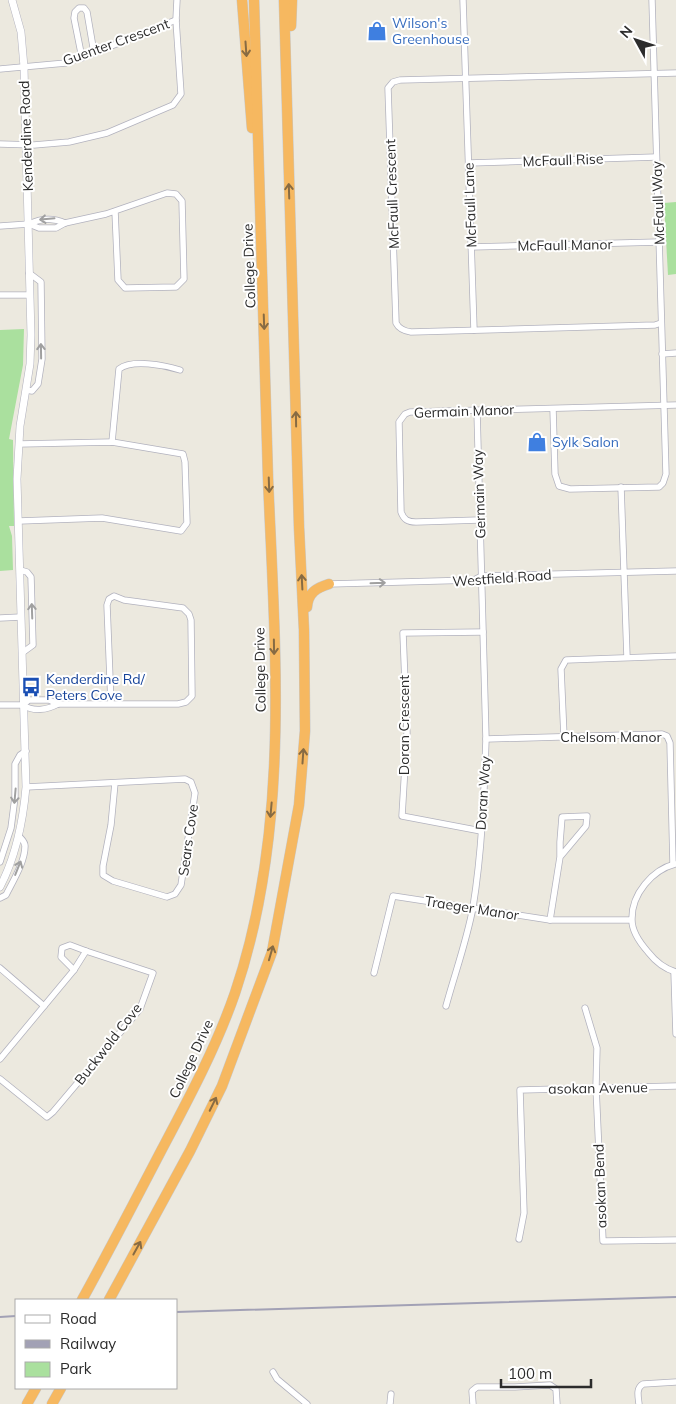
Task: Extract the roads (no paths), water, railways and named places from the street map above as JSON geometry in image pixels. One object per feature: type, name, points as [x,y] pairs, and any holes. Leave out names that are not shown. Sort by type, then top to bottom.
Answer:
[{"type":"highway","points":[[242,0],[263,274]]},
{"type":"highway","name":"College Drive","points":[[83,1299],[198,1082],[218,1038],[235,992],[261,894],[268,843],[274,766],[274,618],[254,0]]},
{"type":"highway","points":[[111,1296],[190,1151],[222,1086],[272,952],[299,805],[305,731],[304,630],[299,526],[284,0]]},
{"type":"highway","points":[[287,132],[292,0]]},
{"type":"highway","points":[[304,630],[307,602],[310,594],[315,589],[329,584]]},
{"type":"highway","points":[[26,1404],[35,1389]]},
{"type":"highway","points":[[52,1404],[60,1389]]},
{"type":"street","name":"Kenderdine Road","points":[[0,887],[19,836],[24,812],[26,787],[17,479],[20,426],[30,364],[31,335],[24,67],[21,32],[12,0]]},
{"type":"street","points":[[176,20],[177,0]]},
{"type":"street","name":"McFaull Lane","points":[[463,0],[474,330]]},
{"type":"street","name":"McFaull Way","points":[[553,409],[556,474],[559,486],[570,489],[659,487],[664,482],[666,474],[652,0]]},
{"type":"street","points":[[82,58],[74,18],[75,12],[79,8],[84,8],[87,12],[94,53]]},
{"type":"street","name":"Guenter Crescent","points":[[0,69],[66,63],[176,20],[181,94],[173,106],[107,134],[69,142],[27,145],[0,144]]},
{"type":"street","name":"McFaull Crescent","points":[[661,323],[655,325],[411,332],[402,330],[396,323],[388,88],[393,82],[400,80],[676,73]]},
{"type":"street","name":"McFaull Rise","points":[[469,163],[656,157]]},
{"type":"street","points":[[0,226],[29,224],[39,220],[55,218],[65,223],[106,214],[116,210],[168,193],[176,194],[182,200],[184,279],[176,287],[126,288],[118,280],[116,210]]},
{"type":"street","name":"McFaull Manor","points":[[471,247],[659,242]]},
{"type":"street","points":[[26,390],[32,391],[38,384],[42,359],[41,282],[29,273]]},
{"type":"street","points":[[0,295],[30,295]]},
{"type":"street","points":[[662,354],[676,354]]},
{"type":"street","points":[[112,442],[119,369],[124,365],[162,364],[180,370]]},
{"type":"street","name":"Germain Manor","points":[[479,520],[416,522],[406,521],[403,518],[401,512],[399,422],[405,414],[410,412],[676,405]]},
{"type":"street","name":"Germain Way","points":[[477,411],[482,576]]},
{"type":"street","points":[[19,444],[112,442],[183,454],[185,462],[187,523],[181,531],[102,518],[19,521]]},
{"type":"street","points":[[621,487],[627,657]]},
{"type":"street","points":[[20,570],[27,572],[31,577],[33,635],[33,645],[22,654]]},
{"type":"street","name":"Westfield Road","points":[[329,584],[474,580],[482,576],[676,571]]},
{"type":"street","name":"Doran Way","points":[[446,1006],[473,909],[478,872],[486,739],[482,576]]},
{"type":"street","points":[[0,705],[23,705],[29,700],[49,700],[58,704],[111,704],[178,704],[186,702],[192,696],[191,620],[189,614],[183,608],[124,600],[114,596],[109,599],[107,604],[111,704]]},
{"type":"street","points":[[0,618],[21,617]]},
{"type":"street","name":"Doran Crescent","points":[[481,831],[402,816],[407,733],[403,633],[483,632]]},
{"type":"street","points":[[564,737],[561,669],[566,660],[676,656]]},
{"type":"street","name":"Chelsom Manor","points":[[486,739],[662,734],[667,736],[670,743],[674,864]]},
{"type":"street","points":[[0,862],[11,828],[15,797],[15,764],[20,755],[26,751]]},
{"type":"street","name":"Sears Cove","points":[[26,787],[185,779],[191,782],[195,793],[181,885],[175,894],[167,896],[113,881],[103,875],[111,826],[115,783]]},
{"type":"street","points":[[550,920],[560,856],[562,817],[587,816],[586,826],[560,856]]},
{"type":"street","name":"Kenderdine Road","points":[[0,898],[6,895],[20,863],[25,846],[19,836]]},
{"type":"street","points":[[674,864],[656,873],[642,887],[633,905],[631,920],[640,943],[656,962],[675,972],[676,1034]]},
{"type":"street","name":"Traeger Manor","points":[[374,973],[393,896],[550,920],[631,920]]},
{"type":"street","name":"Buckwold Cove","points":[[0,1079],[47,1116],[53,1112],[140,1008],[153,973],[70,945],[62,948],[61,957],[74,970]]},
{"type":"street","points":[[0,1059],[74,970],[86,950]]},
{"type":"street","points":[[0,968],[44,1006]]},
{"type":"street","points":[[585,1008],[597,1048],[596,1087]]},
{"type":"street","name":"asokan Avenue","points":[[519,1239],[524,1214],[520,1090],[676,1086]]},
{"type":"street","name":"asokan Bend","points":[[596,1087],[603,1241],[676,1240]]},
{"type":"street","points":[[273,1372],[277,1379],[307,1404]]},
{"type":"street","points":[[639,1404],[638,1390],[643,1384],[676,1382]]},
{"type":"street","points":[[473,1404],[472,1391],[477,1387],[515,1388],[550,1385],[556,1389],[557,1404]]},
{"type":"street","points":[[390,1404],[391,1394]]},
{"type":"railway","points":[[178,1312],[676,1297]]},
{"type":"railway","points":[[0,1317],[15,1316]]},
{"type":"place","name":"Wilson's Greenhouse","points":[[377,31]]},
{"type":"place","name":"Sylk Salon","points":[[537,442]]},
{"type":"place","name":"Kenderdine Rd/ Peters Cove","points":[[31,687]]}]
